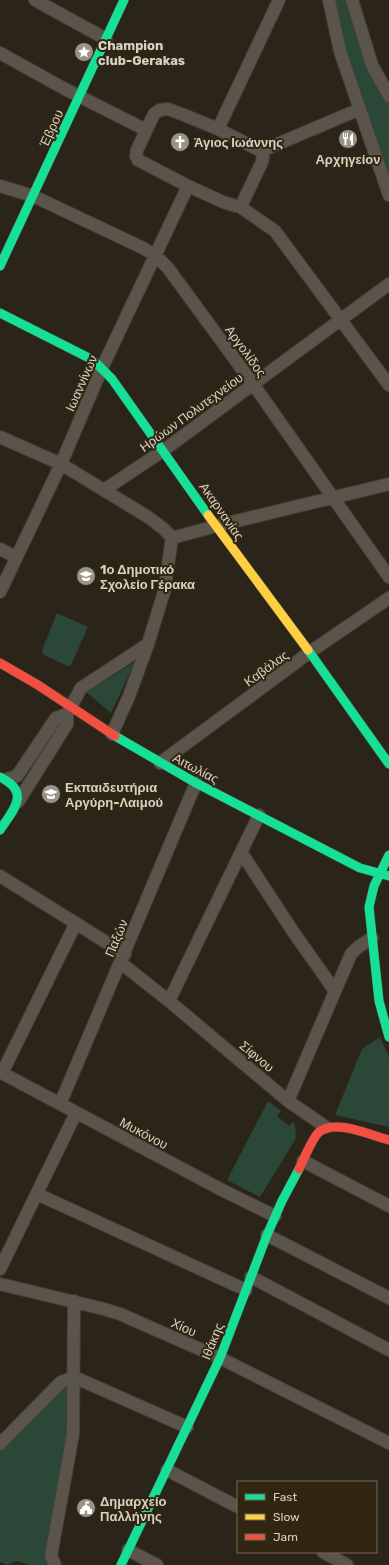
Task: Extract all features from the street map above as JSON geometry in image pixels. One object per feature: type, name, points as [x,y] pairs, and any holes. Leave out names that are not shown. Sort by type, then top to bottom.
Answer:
[{"type":"street","points":[[35,0],[106,39]]},
{"type":"street","name":"Έβρου","points":[[0,266],[124,0]]},
{"type":"street","points":[[218,129],[279,0]]},
{"type":"street","points":[[329,0],[340,51],[389,195]]},
{"type":"street","points":[[352,0],[372,65],[388,89]]},
{"type":"street","points":[[0,53],[146,130]]},
{"type":"street","points":[[261,151],[218,129],[184,114],[168,109],[156,111],[137,150],[136,156],[138,160],[188,186],[231,205],[239,206],[275,231],[389,386]]},
{"type":"street","points":[[261,151],[360,109]]},
{"type":"street","points":[[239,206],[244,200],[262,162],[261,151]]},
{"type":"street","name":"Αργολίδος","points":[[0,186],[33,196],[143,248],[156,256],[168,268],[253,384],[389,577]]},
{"type":"street","name":"Ιωαννίνων","points":[[0,592],[61,464],[102,368],[188,186]]},
{"type":"street","name":"Ηρώων Πολυτεχνείου","points":[[104,490],[164,450],[389,284]]},
{"type":"street","name":"Ακαρνανίας","points":[[0,312],[94,360],[112,379],[164,450],[216,526],[310,652],[389,764]]},
{"type":"street","points":[[0,437],[61,464],[159,525],[172,538]]},
{"type":"street","points":[[172,538],[389,484]]},
{"type":"street","points":[[112,734],[129,696],[148,644],[164,592],[172,538]]},
{"type":"street","points":[[0,549],[16,557]]},
{"type":"street","name":"Καβάλας","points":[[160,763],[310,652],[389,598]]},
{"type":"street","points":[[0,830],[67,724],[69,710],[81,688],[148,644]]},
{"type":"street","name":"Αιτωλίας","points":[[0,663],[38,685],[69,710],[196,783],[360,868],[384,875]]},
{"type":"street","points":[[3,778],[17,776],[56,718],[69,710]]},
{"type":"street","points":[[3,778],[15,786],[18,791],[18,802]]},
{"type":"street","name":"Παξών","points":[[60,1104],[123,959],[196,783]]},
{"type":"street","points":[[169,1001],[258,815]]},
{"type":"street","points":[[241,852],[294,933],[335,991]]},
{"type":"street","points":[[389,855],[384,875],[370,897],[369,907],[379,1001],[389,1037]]},
{"type":"street","name":"Σίφνου","points":[[0,876],[76,923],[123,959],[169,1001],[288,1101],[326,1127]]},
{"type":"street","points":[[1,1072],[76,923]]},
{"type":"street","points":[[288,1101],[351,954],[358,946],[372,938]]},
{"type":"street","name":"Μυκόνου","points":[[1,1072],[224,1191],[275,1216]]},
{"type":"street","points":[[0,1269],[76,1113]]},
{"type":"street","points":[[326,1127],[339,1126],[389,1140]]},
{"type":"street","name":"Ιθάκης","points":[[121,1565],[220,1358],[275,1216],[318,1134],[326,1127]]},
{"type":"street","points":[[303,1161],[389,1206]]},
{"type":"street","points":[[37,1194],[246,1290]]},
{"type":"street","points":[[267,1235],[389,1298]]},
{"type":"street","points":[[251,1277],[389,1350]]},
{"type":"street","name":"Χίου","points":[[0,1284],[74,1301],[120,1314],[220,1358],[389,1443]]},
{"type":"street","points":[[55,1565],[51,1556],[73,1434],[74,1301]]},
{"type":"street","points":[[0,1444],[61,1382],[74,1377],[187,1427]]},
{"type":"street","points":[[167,1470],[237,1506]]},
{"type":"street","points":[[128,1550],[157,1565]]},
{"type":"street","points":[[325,1553],[347,1565]]},
{"type":"green space","points":[[333,0],[350,0],[389,100],[389,179],[342,42]]},
{"type":"green space","points":[[57,613],[88,627],[70,667],[44,655],[42,650]]},
{"type":"green space","points":[[135,662],[111,713],[86,692]]},
{"type":"green space","points":[[380,1037],[389,1057],[389,1127],[335,1115],[362,1049]]},
{"type":"green space","points":[[268,1101],[281,1111],[277,1116],[289,1126],[294,1122],[296,1133],[295,1140],[260,1197],[227,1180]]},
{"type":"green space","points":[[64,1387],[68,1389],[69,1433],[50,1565],[29,1565],[17,1561],[8,1565],[0,1562],[0,1448]]},
{"type":"traffic: fast","points":[[0,266],[124,0]]},
{"type":"traffic: fast","points":[[0,313],[93,360],[112,379],[208,515]]},
{"type":"traffic: fast","points":[[308,650],[389,764]]},
{"type":"traffic: fast","points":[[115,736],[196,783],[360,868],[389,876]]},
{"type":"traffic: fast","points":[[0,777],[15,789],[17,795],[17,801],[14,808],[0,830]]},
{"type":"traffic: fast","points":[[389,855],[374,886],[369,907],[379,1001],[389,1037]]},
{"type":"traffic: fast","points":[[121,1565],[220,1358],[267,1235],[282,1201],[299,1169]]},
{"type":"traffic: slow","points":[[208,515],[308,650]]},
{"type":"traffic: jam","points":[[0,663],[38,685],[115,736]]},
{"type":"traffic: jam","points":[[299,1169],[315,1136],[325,1129],[342,1127],[389,1140]]},
{"type":"place","name":"Champion club-Gerakas","points":[[84,52]]},
{"type":"place","name":"Αρχηγείον","points":[[348,139]]},
{"type":"place","name":"Άγιος Ιωάννης","points":[[180,142]]},
{"type":"place","name":"1ο Δημοτικό Σχολείο Γέρακα","points":[[86,576]]},
{"type":"place","name":"Εκπαιδευτήρια Αργύρη-Λαιμού","points":[[51,794]]},
{"type":"place","name":"Δημαρχείο Παλλήνης","points":[[86,1508]]}]
